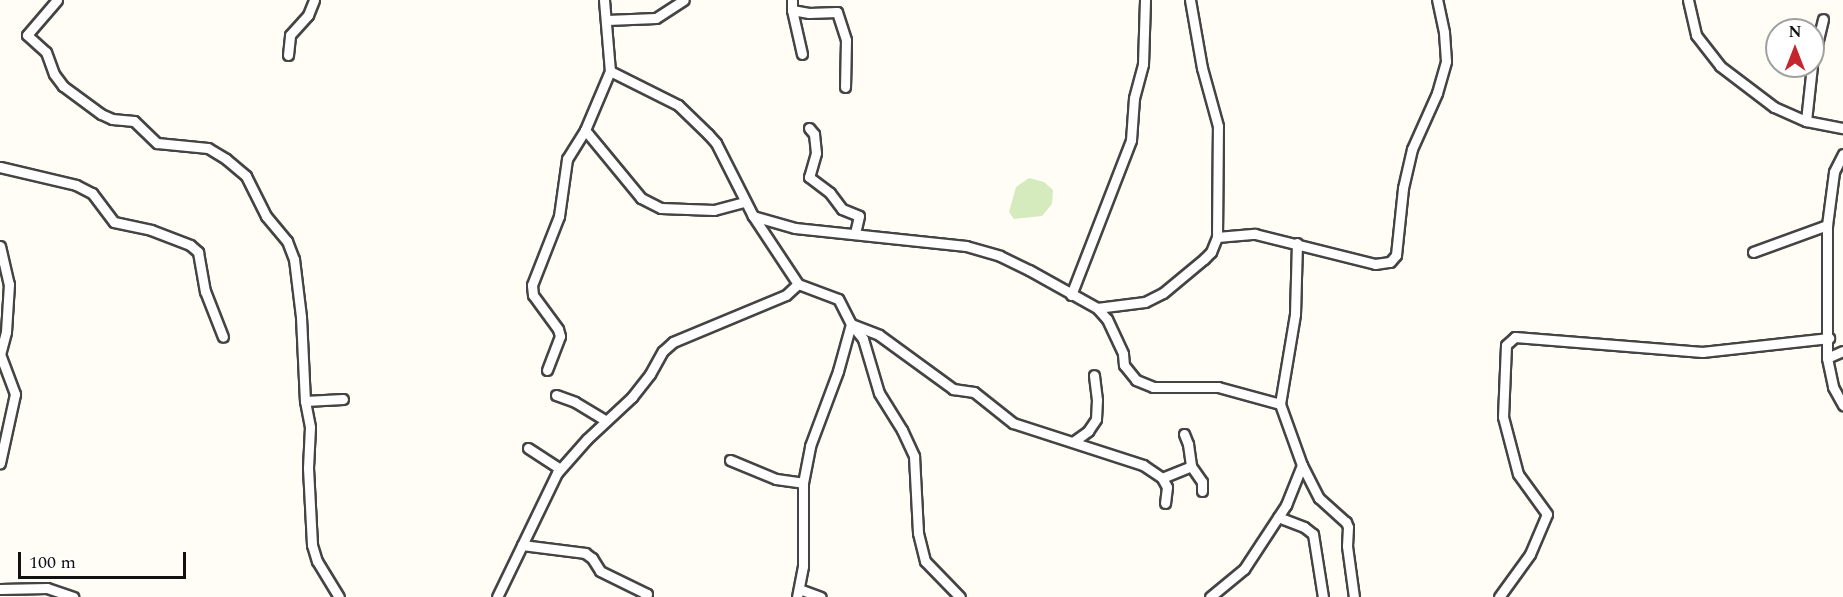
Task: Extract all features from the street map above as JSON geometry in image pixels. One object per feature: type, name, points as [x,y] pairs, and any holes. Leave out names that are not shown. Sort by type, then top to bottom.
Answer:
[{"type":"street","points":[[57,0],[27,35],[46,52],[54,74],[63,86],[101,114],[112,119],[134,121],[157,143],[208,148],[226,159],[246,176],[266,216],[287,241],[294,259],[300,306],[305,401],[310,427],[308,468],[312,544],[317,561],[339,597]]},
{"type":"street","points":[[288,55],[290,34],[308,15],[314,0]]},
{"type":"street","points":[[547,370],[560,336],[558,329],[534,295],[532,285],[559,216],[567,159],[585,130],[610,71],[604,0]]},
{"type":"street","points":[[607,20],[656,18],[684,0]]},
{"type":"street","points":[[1071,295],[1131,140],[1134,98],[1143,64],[1144,0]]},
{"type":"street","points":[[1096,308],[1145,302],[1164,293],[1211,252],[1217,237],[1218,126],[1202,68],[1190,0]]},
{"type":"street","points":[[1217,237],[1255,234],[1375,264],[1390,262],[1396,255],[1403,188],[1412,149],[1434,101],[1446,61],[1444,32],[1437,0]]},
{"type":"street","points":[[1688,0],[1696,35],[1720,66],[1774,107],[1806,120],[1843,128]]},
{"type":"street","points":[[792,5],[802,54]]},
{"type":"street","points":[[792,5],[809,13],[837,12],[846,40],[845,87]]},
{"type":"street","points":[[610,71],[678,105],[708,134],[716,143],[744,202],[798,284],[838,299],[851,324],[863,339],[879,393],[902,430],[914,456],[918,533],[925,561],[960,597]]},
{"type":"street","points":[[1806,120],[1811,78]]},
{"type":"street","points":[[809,128],[814,134],[816,153],[809,177],[830,193],[842,209],[860,216],[855,234]]},
{"type":"street","points":[[585,130],[641,198],[652,206],[714,210],[744,202]]},
{"type":"street","points":[[1843,154],[1834,172],[1827,225],[1829,338],[1827,358],[1833,387],[1843,405]]},
{"type":"street","points":[[0,167],[76,185],[92,193],[114,222],[158,232],[190,245],[198,252],[205,291],[223,337]]},
{"type":"street","points":[[753,216],[795,228],[966,246],[1019,265],[1096,308],[1107,319],[1123,354],[1124,365],[1136,380],[1153,387],[1218,387],[1280,404]]},
{"type":"street","points":[[1753,252],[1827,225]]},
{"type":"street","points":[[1297,243],[1295,314],[1280,404],[1302,465],[1319,498],[1346,522],[1348,527],[1347,546],[1354,597]]},
{"type":"street","points":[[0,246],[9,284],[6,332],[0,354],[15,394],[0,463]]},
{"type":"street","points":[[497,597],[547,489],[560,469],[605,420],[632,397],[650,374],[663,351],[673,342],[786,295],[798,284]]},
{"type":"street","points":[[851,324],[879,334],[953,389],[974,392],[1013,423],[1143,465],[1162,478],[1167,487],[1165,503]]},
{"type":"street","points":[[821,597],[798,593],[803,566],[803,483],[815,429],[838,371],[851,324]]},
{"type":"street","points":[[1499,597],[1530,554],[1548,514],[1518,474],[1503,417],[1506,345],[1515,337],[1702,352],[1829,338]]},
{"type":"street","points":[[1827,358],[1843,351]]},
{"type":"street","points":[[1073,442],[1088,431],[1096,419],[1097,400],[1094,375]]},
{"type":"street","points":[[556,395],[575,402],[605,420]]},
{"type":"street","points":[[305,401],[343,399]]},
{"type":"street","points":[[1184,434],[1191,466],[1202,482],[1202,491]]},
{"type":"street","points":[[528,448],[560,469]]},
{"type":"street","points":[[730,460],[776,479],[803,483]]},
{"type":"street","points":[[1210,597],[1244,569],[1278,517],[1296,484],[1302,465]]},
{"type":"street","points":[[1162,478],[1191,466]]},
{"type":"street","points":[[1278,517],[1304,526],[1313,534],[1323,597]]},
{"type":"street","points":[[522,544],[585,553],[592,558],[600,571],[647,594],[645,597]]},
{"type":"street","points":[[0,589],[47,588],[73,597]]},
{"type":"green space","points":[[1029,178],[1044,182],[1053,190],[1052,204],[1042,216],[1014,219],[1009,212],[1016,187]]}]
